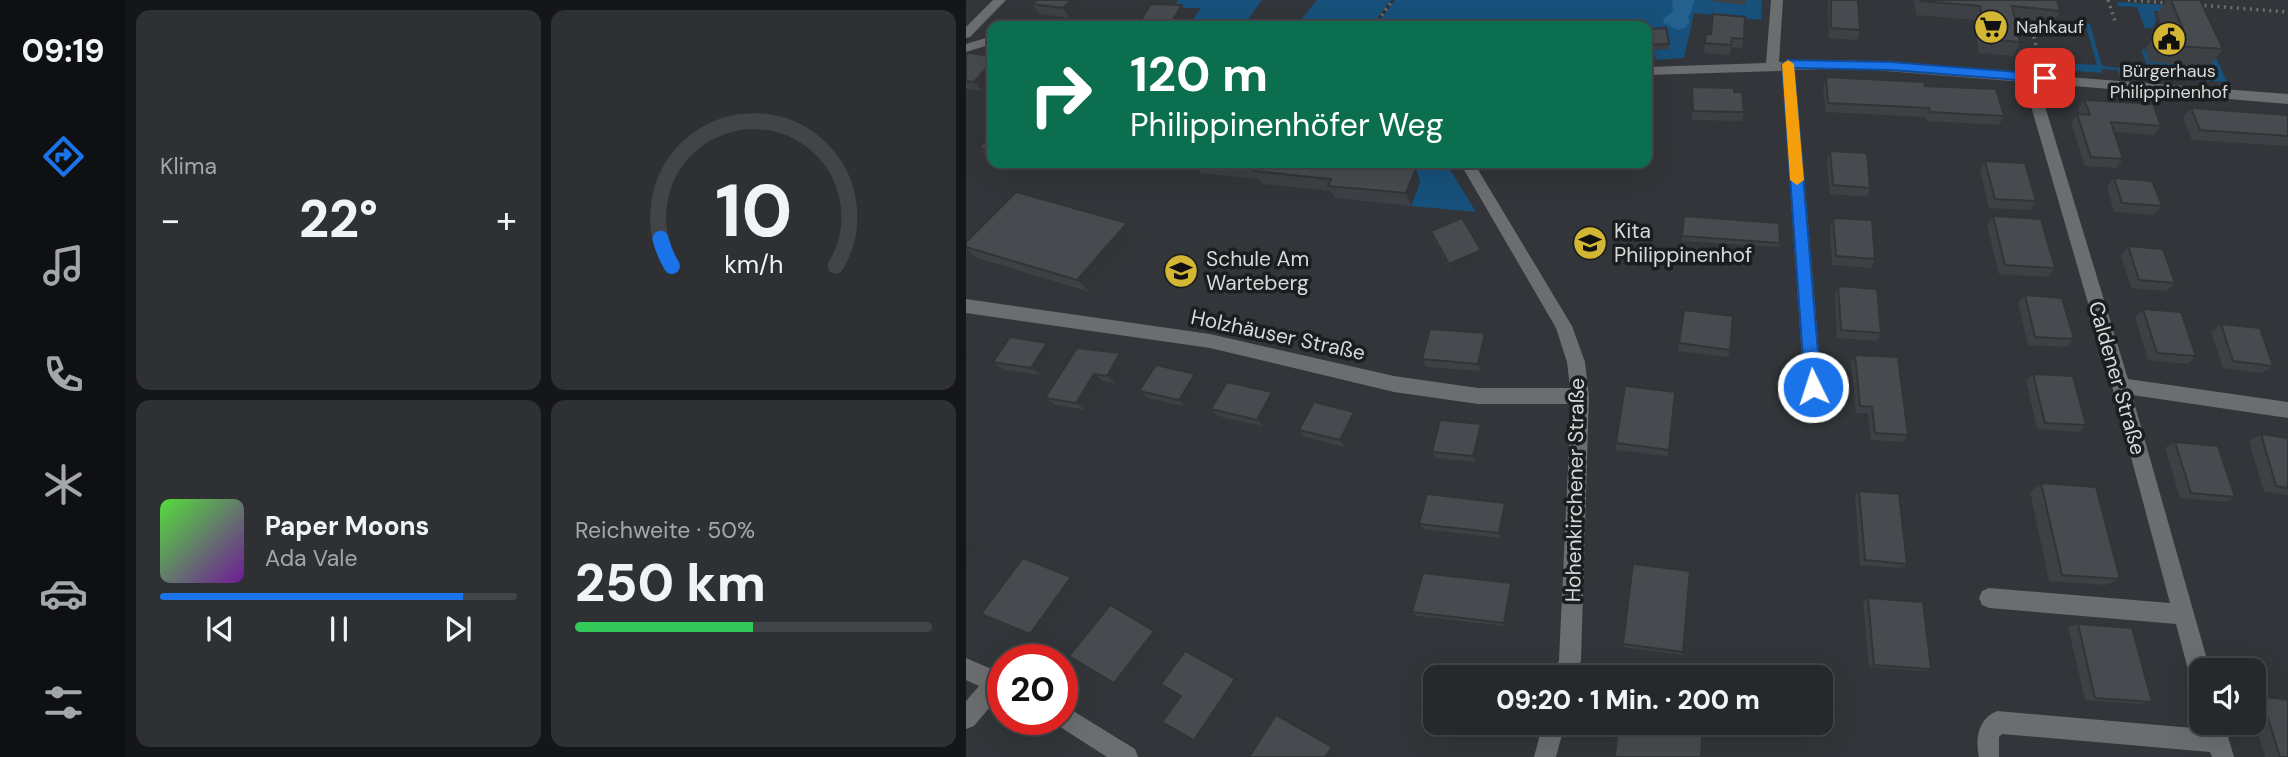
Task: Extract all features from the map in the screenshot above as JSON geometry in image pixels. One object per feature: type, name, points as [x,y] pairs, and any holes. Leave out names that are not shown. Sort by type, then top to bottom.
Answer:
[{"type":"street","points":[[966,34],[971,23],[1000,0]]},
{"type":"street","points":[[1777,0],[1780,64],[1813,387]]},
{"type":"street","points":[[966,48],[987,42]]},
{"type":"street","points":[[1652,71],[1780,64],[1848,64],[2288,99]]},
{"type":"street","name":"Caldener Straße","points":[[2037,78],[2195,658]]},
{"type":"street","name":"Hohenkirchener Straße","points":[[1470,168],[1564,327],[1576,362],[1580,396],[1576,552],[1569,665]]},
{"type":"street","name":"Holzhäuser Straße","points":[[966,306],[1210,341],[1394,384],[1478,396],[1580,396]]},
{"type":"street","points":[[2121,386],[2288,410]]},
{"type":"street","points":[[1989,598],[2183,614]]},
{"type":"street","points":[[966,668],[987,678]]},
{"type":"street","points":[[966,719],[987,697]]},
{"type":"street","points":[[1989,754],[1988,734],[1997,722],[2218,741]]},
{"type":"street","points":[[1078,725],[1127,757]]},
{"type":"street","points":[[1545,757],[1551,735]]},
{"type":"path","points":[[1378,21],[1393,0]]},
{"type":"path","points":[[2108,0],[2115,21]]},
{"type":"path","points":[[2128,0],[2169,3]]},
{"type":"path","points":[[2196,5],[2287,13]]},
{"type":"path","points":[[2223,7],[2227,15]]},
{"type":"path","points":[[2015,20],[2017,29]]},
{"type":"path","points":[[2007,28],[2032,30],[2037,78]]},
{"type":"shaded area","points":[[1178,0],[1262,0],[1247,21],[1192,21],[1201,8],[1173,8]]},
{"type":"shaded area","points":[[1317,0],[1391,0],[1375,21],[1300,21]]},
{"type":"shaded area","points":[[1395,0],[1762,0],[1761,20],[1694,13],[1684,58],[1656,60],[1653,50],[1669,49],[1652,37],[1652,21],[1380,21]]},
{"type":"shaded area","points":[[1672,0],[1695,0],[1688,18],[1690,21],[1686,27],[1678,30],[1663,23],[1664,18],[1673,11]]},
{"type":"shaded area","points":[[2117,2],[2194,7],[2197,13],[2154,11],[2156,20],[2153,28],[2145,28],[2137,7],[2118,6]]},
{"type":"shaded area","points":[[2198,17],[2227,82],[2153,77],[2147,72],[2141,49],[2145,49],[2150,63]]},
{"type":"shaded area","points":[[2085,23],[2090,24],[2102,66],[2122,68],[2125,74],[2119,74],[2118,70],[2102,69],[2102,73],[2064,70],[2062,63],[2097,65]]},
{"type":"shaded area","points":[[1332,168],[1449,168],[1476,212],[1411,206],[1420,181]]},
{"type":"building","points":[[1037,0],[1071,0],[1063,8],[1032,4]]},
{"type":"building","points":[[1831,0],[1858,0],[1860,30],[1831,28]]},
{"type":"building","points":[[1920,0],[2057,0],[2060,11],[2012,6],[2020,42],[1986,39],[1980,6]]},
{"type":"building","points":[[2171,0],[2200,0],[2223,49],[2162,45],[2157,32],[2185,34]]},
{"type":"building","points":[[1151,4],[1182,5],[1172,21],[1140,21]]},
{"type":"building","points":[[1713,14],[1745,17],[1744,39],[1732,38],[1731,45],[1705,43],[1706,34],[1711,34]]},
{"type":"building","points":[[1666,28],[1669,44],[1652,45],[1652,29]]},
{"type":"building","points":[[966,55],[987,55],[987,68],[974,82],[966,81]]},
{"type":"building","points":[[1826,77],[1996,89],[2004,116],[1930,112],[1929,108],[1828,103]]},
{"type":"building","points":[[1692,87],[1734,88],[1734,92],[1742,92],[1744,112],[1693,111]]},
{"type":"building","points":[[2084,100],[2153,104],[2161,126],[2111,122],[2123,159],[2091,157],[2077,114],[2090,115]]},
{"type":"building","points":[[2191,108],[2288,115],[2288,136],[2200,130]]},
{"type":"building","points":[[987,139],[987,149],[979,148]]},
{"type":"building","points":[[1830,151],[1867,153],[1870,188],[1833,185]]},
{"type":"building","points":[[1985,161],[2025,163],[2036,201],[1995,199]]},
{"type":"building","points":[[1256,168],[1416,168],[1406,193],[1328,186],[1331,179],[1254,171]]},
{"type":"building","points":[[2114,178],[2152,181],[2162,206],[2122,203]]},
{"type":"building","points":[[1016,192],[1127,223],[1077,280],[966,247],[966,242]]},
{"type":"building","points":[[1684,216],[1779,223],[1780,243],[1682,236]]},
{"type":"building","points":[[1993,216],[2041,219],[2055,268],[2005,265]]},
{"type":"building","points":[[1462,218],[1481,250],[1449,264],[1431,231]]},
{"type":"building","points":[[1833,218],[1872,220],[1875,259],[1836,256]]},
{"type":"building","points":[[2128,246],[2163,249],[2175,283],[2139,280]]},
{"type":"building","points":[[1838,286],[1877,289],[1881,333],[1841,330]]},
{"type":"building","points":[[2025,295],[2062,298],[2074,339],[2035,337]]},
{"type":"building","points":[[2143,309],[2181,312],[2196,356],[2157,353]]},
{"type":"building","points":[[1684,310],[1733,316],[1730,350],[1679,343]]},
{"type":"building","points":[[2221,324],[2260,328],[2273,366],[2233,361]]},
{"type":"building","points":[[1430,329],[1485,333],[1478,364],[1422,359]]},
{"type":"building","points":[[1010,337],[1047,343],[1031,368],[993,362]]},
{"type":"building","points":[[1077,348],[1120,353],[1107,376],[1094,374],[1076,403],[1045,398]]},
{"type":"building","points":[[1855,355],[1898,357],[1908,435],[1875,433],[1872,407],[1860,406]]},
{"type":"building","points":[[1156,365],[1195,374],[1179,400],[1139,391]]},
{"type":"building","points":[[2033,374],[2073,376],[2086,425],[2045,423]]},
{"type":"building","points":[[1227,382],[1272,392],[1257,420],[1211,409]]},
{"type":"building","points":[[1625,386],[1675,392],[1669,450],[1616,443]]},
{"type":"building","points":[[1314,402],[1354,412],[1340,440],[1299,430]]},
{"type":"building","points":[[1440,420],[1481,424],[1473,456],[1432,452]]},
{"type":"building","points":[[2261,434],[2288,438],[2288,488],[2276,486]]},
{"type":"building","points":[[2175,442],[2218,446],[2235,497],[2191,493]]},
{"type":"building","points":[[2041,483],[2096,487],[2120,579],[2062,575]]},
{"type":"building","points":[[1859,491],[1899,494],[1907,564],[1865,560]]},
{"type":"building","points":[[1427,494],[1505,503],[1499,533],[1419,524]]},
{"type":"building","points":[[1023,558],[1071,577],[1030,634],[981,614]]},
{"type":"building","points":[[1633,564],[1690,571],[1683,652],[1623,644]]},
{"type":"building","points":[[1423,573],[1511,583],[1504,623],[1412,612]]},
{"type":"building","points":[[1868,598],[1923,602],[1931,669],[1874,665]]},
{"type":"building","points":[[1110,605],[1154,631],[1114,683],[1078,661],[1078,645]]},
{"type":"building","points":[[2078,624],[2132,628],[2152,702],[2095,698]]},
{"type":"building","points":[[1185,651],[1235,679],[1194,740],[1162,722],[1181,696],[1161,684]]},
{"type":"building","points":[[2266,697],[2288,700],[2288,757],[2280,757],[2266,712]]},
{"type":"building","points":[[1276,715],[1332,747],[1325,757],[1249,757]]},
{"type":"building","points":[[1617,735],[1702,735],[1701,757],[1615,757]]},
{"type":"slow traffic","points":[[1788,64],[1797,180]]},
{"type":"place","name":"Nahkauf","points":[[1991,27]]},
{"type":"place","name":"Bürgerhaus Philippinenhof","points":[[2169,39]]},
{"type":"place","name":"Kita Philippinenhof","points":[[1590,243]]},
{"type":"place","name":"Schule Am Warteberg","points":[[1181,271]]},
{"type":"route","points":[[1813,387],[1788,64],[1891,66],[2045,78]]}]
